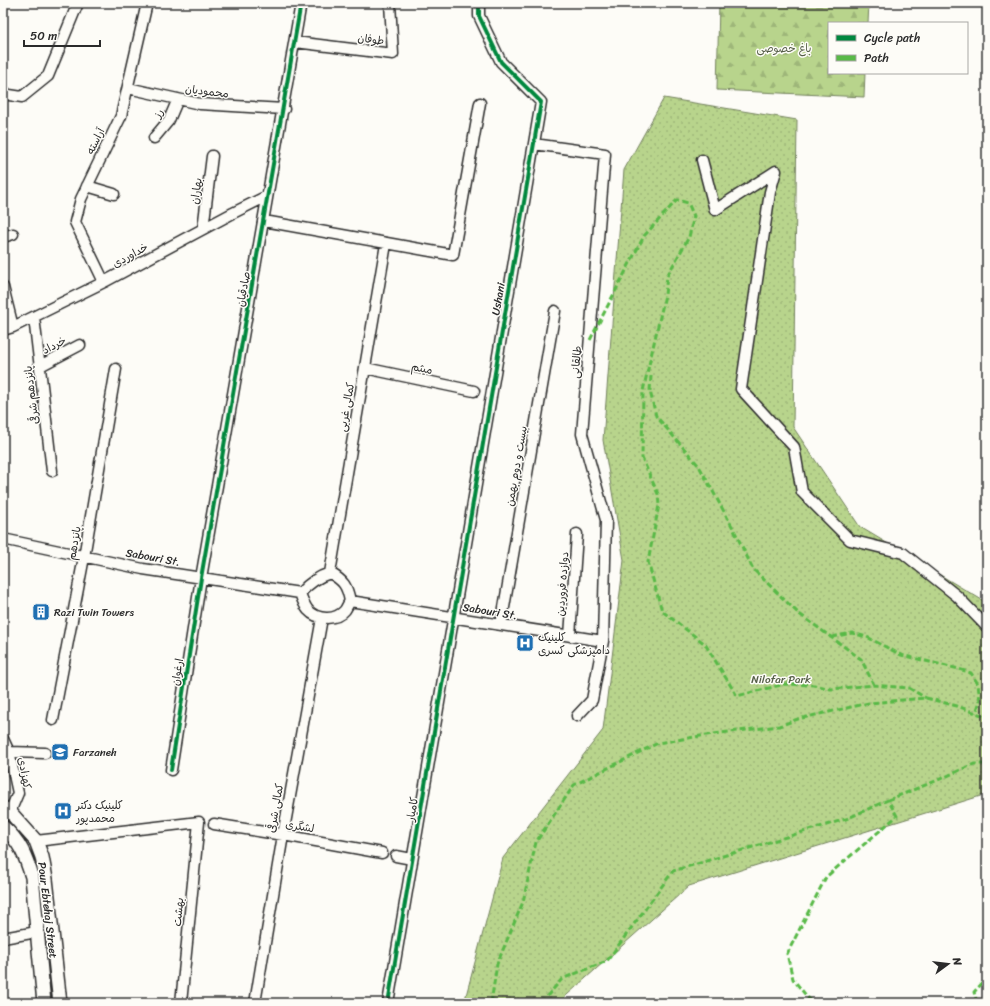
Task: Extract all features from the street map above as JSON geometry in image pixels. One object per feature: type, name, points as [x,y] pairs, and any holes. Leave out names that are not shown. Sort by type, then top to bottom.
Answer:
[{"type":"main road","name":"Pour Ebtehaj Street","points":[[7,810],[36,841],[42,857],[46,879],[60,1003]]},
{"type":"main road","name":"Pour Ebtehaj Street","points":[[3,827],[19,843],[32,877],[44,1003]]},
{"type":"main road","points":[[41,983],[57,980]]},
{"type":"street","points":[[3,94],[22,97],[48,76],[78,3]]},
{"type":"street","name":"آراسته","points":[[104,282],[75,222],[81,199],[120,116],[128,88],[147,3]]},
{"type":"street","name":"صادقیان","points":[[201,578],[264,221],[267,196],[284,110],[301,3]]},
{"type":"street","name":"طوفان","points":[[295,42],[393,54],[390,3]]},
{"type":"street","name":"Ushani","points":[[453,617],[541,102],[501,62],[479,16],[479,3]]},
{"type":"street","name":"محمودیان","points":[[128,88],[200,104],[284,110]]},
{"type":"street","name":"رز","points":[[154,138],[169,120],[178,99]]},
{"type":"street","points":[[264,221],[453,255],[480,103]]},
{"type":"street","name":"طالقانی","points":[[534,144],[605,154],[582,434],[606,520],[603,641]]},
{"type":"street","name":"بهاران","points":[[203,229],[212,156]]},
{"type":"street","points":[[702,160],[715,210],[776,171],[770,192],[741,389],[794,447],[802,492],[850,540],[903,553],[957,596],[987,627]]},
{"type":"street","points":[[87,186],[114,194]]},
{"type":"street","name":"خداوردی","points":[[3,330],[13,327],[104,282],[267,196]]},
{"type":"street","points":[[3,237],[13,234]]},
{"type":"street","name":"کمالی غربی","points":[[330,574],[386,244]]},
{"type":"street","points":[[3,287],[13,327]]},
{"type":"street","name":"بیست و دوم بهمن","points":[[501,625],[555,311]]},
{"type":"street","name":"پانزدهم شرقی","points":[[34,317],[52,471]]},
{"type":"street","name":"خرداد","points":[[40,366],[80,345]]},
{"type":"street","name":"میثم","points":[[365,368],[474,391]]},
{"type":"street","name":"پانزدهم","points":[[53,720],[84,557],[116,369]]},
{"type":"street","name":"دوازده فروردین","points":[[570,636],[577,534]]},
{"type":"street","name":"Sabouri St.","points":[[3,539],[143,569],[300,592]]},
{"type":"street","points":[[330,574],[340,579],[346,586],[350,601],[344,610],[338,615],[330,618],[322,618],[309,611],[304,604],[300,592],[314,580],[321,576],[330,574]]},
{"type":"street","name":"ارغوان","points":[[171,770],[201,578]]},
{"type":"street","name":"Sabouri St.","points":[[350,601],[603,641]]},
{"type":"street","name":"کامیار","points":[[388,1003],[453,617]]},
{"type":"street","name":"کمالی شرقی","points":[[255,1003],[283,835],[322,618]]},
{"type":"street","points":[[577,716],[592,700],[603,641]]},
{"type":"street","name":"کهزادی","points":[[3,739],[9,752],[18,793],[7,810]]},
{"type":"street","points":[[9,752],[45,753]]},
{"type":"street","name":"بهشت","points":[[36,841],[199,822],[181,1003]]},
{"type":"street","name":"لشگری","points":[[214,824],[382,853]]},
{"type":"street","points":[[396,856],[412,859]]},
{"type":"street","points":[[3,938],[37,932]]},
{"type":"green space","name":"باغ خصوصی","points":[[719,3],[869,3],[868,22],[828,22],[828,74],[865,74],[864,97],[717,90]]},
{"type":"green space","name":"Nilofar Park","points":[[664,98],[797,120],[793,427],[860,527],[987,603],[987,794],[689,886],[558,1003],[464,1003],[503,858],[603,730],[624,560],[603,440],[624,170]]},
{"type":"marked path","points":[[590,340],[644,236],[677,200],[688,203],[694,216],[689,237],[667,276],[665,295],[643,391],[642,458],[658,494],[659,505],[648,562],[662,611],[705,644],[737,696],[785,684],[814,685],[831,689],[874,685],[909,688],[926,698]]},
{"type":"marked path","points":[[651,376],[650,391],[656,416],[699,466],[733,528],[753,569],[798,613],[861,659],[874,685]]},
{"type":"marked path","points":[[832,637],[852,633],[867,637],[901,655],[971,673],[978,684],[980,701],[976,713]]},
{"type":"marked path","points":[[491,1003],[497,964],[523,902],[536,842],[574,785],[658,743],[713,734],[779,726],[798,719],[869,703],[926,698],[957,706],[987,717]]},
{"type":"marked path","points":[[888,800],[974,764],[987,764]]},
{"type":"marked path","points":[[541,1003],[562,979],[607,961],[673,871],[846,819],[888,800],[897,816],[826,877],[787,954],[793,979],[812,1003]]},
{"type":"marked path","points":[[977,1003],[974,992],[987,978]]},
{"type":"cycle path","points":[[171,770],[201,578],[301,3]]},
{"type":"cycle path","points":[[388,1003],[541,102],[501,62],[479,16],[479,3]]},
{"type":"place","name":"Razi Twin Towers","points":[[41,612]]},
{"type":"place","name":"کلینیک دامپزشکی کسری","points":[[525,643]]},
{"type":"place","name":"Farzaneh","points":[[60,752]]},
{"type":"place","name":"کلینیک دکتر محمدپور","points":[[63,811]]}]
